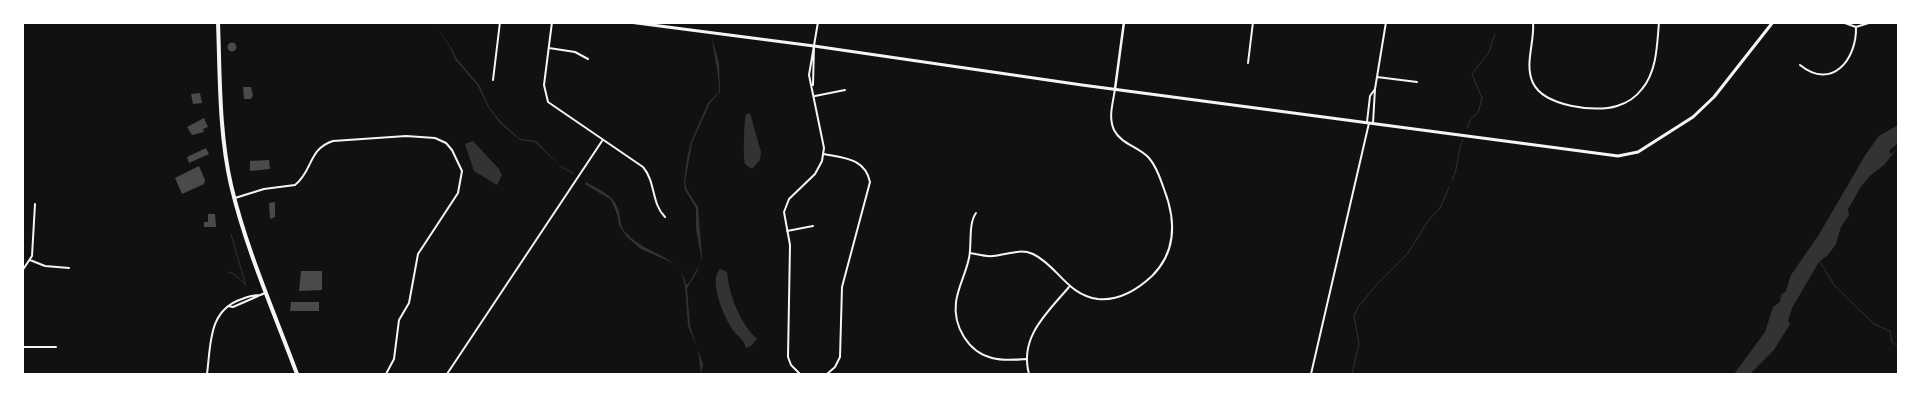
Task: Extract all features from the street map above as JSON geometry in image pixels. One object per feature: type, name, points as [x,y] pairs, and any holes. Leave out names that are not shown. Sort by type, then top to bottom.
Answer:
[{"type":"highway","points":[[218,22],[226,148],[234,198],[297,374]]},
{"type":"main road","points":[[629,22],[1613,156],[1630,155],[1676,130],[1703,109],[1773,22]]},
{"type":"street","points":[[493,80],[500,22]]},
{"type":"street","points":[[552,22],[544,85],[548,102],[645,170],[650,177],[657,207],[665,217]]},
{"type":"street","points":[[800,374],[791,365],[788,357],[790,245],[784,217],[786,203],[815,174],[824,154],[824,141],[812,86],[814,46],[818,22]]},
{"type":"street","points":[[970,253],[992,256],[1018,252],[1031,253],[1044,261],[1069,287],[1081,294],[1098,299],[1113,298],[1126,294],[1148,279],[1158,268],[1172,239],[1172,211],[1158,171],[1147,156],[1120,138],[1113,126],[1111,113],[1124,22]]},
{"type":"street","points":[[1248,63],[1253,22]]},
{"type":"street","points":[[1311,374],[1370,123],[1386,22]]},
{"type":"street","points":[[1533,22],[1534,36],[1529,70],[1537,89],[1556,102],[1605,108],[1619,106],[1632,99],[1646,84],[1653,67],[1659,22]]},
{"type":"street","points":[[1842,22],[1856,27],[1872,22]]},
{"type":"street","points":[[1800,65],[1812,71],[1822,73],[1841,69],[1856,45],[1856,27]]},
{"type":"street","points":[[549,48],[577,52],[588,59]]},
{"type":"street","points":[[1377,77],[1417,82]]},
{"type":"street","points":[[1370,123],[1370,96],[1375,89]]},
{"type":"street","points":[[815,96],[845,90]]},
{"type":"street","points":[[234,198],[264,189],[294,185],[305,174],[315,152],[323,144],[333,141],[426,136],[446,143],[452,150],[462,171],[461,186],[418,254],[409,303],[399,320],[394,359],[386,374]]},
{"type":"street","points":[[447,374],[602,140]]},
{"type":"street","points":[[824,154],[855,160],[866,170],[870,182],[842,287],[840,357],[835,367],[828,374]]},
{"type":"street","points":[[22,271],[30,260],[35,204]]},
{"type":"street","points":[[976,213],[972,220],[970,253],[956,301],[956,316],[962,334],[973,348],[988,357],[1001,360],[1026,359]]},
{"type":"street","points":[[787,231],[813,226]]},
{"type":"street","points":[[30,260],[45,266],[69,268]]},
{"type":"street","points":[[1029,374],[1026,359],[1028,342],[1035,327],[1069,287]]},
{"type":"street","points":[[228,306],[233,307],[267,293]]},
{"type":"street","points":[[207,374],[214,324],[218,316],[232,302],[254,295],[261,295]]},
{"type":"street","points":[[22,347],[56,347]]},
{"type":"shaded area","points":[[434,23],[452,49],[456,58],[479,85],[489,107],[501,122],[520,139],[536,141],[561,167],[535,142],[520,140],[500,123],[488,107],[478,86],[455,59],[451,49]]},
{"type":"shaded area","points":[[712,38],[719,63],[720,92],[710,103],[692,143],[685,182],[687,190],[698,207],[702,256],[700,261],[701,256],[696,229],[696,208],[685,190],[684,182],[691,142],[708,103],[719,92]]},
{"type":"shaded area","points":[[750,113],[761,152],[760,160],[752,169],[745,164],[744,154],[745,117],[746,114]]},
{"type":"shaded area","points":[[1898,125],[1898,143],[1889,151],[1891,154],[1897,149],[1884,165],[1862,185],[1848,209],[1849,215],[1841,227],[1836,244],[1828,255],[1819,262],[1792,308],[1788,321],[1790,324],[1774,350],[1750,374],[1734,374],[1765,332],[1773,307],[1780,302],[1781,295],[1786,291],[1791,275],[1818,236],[1866,154],[1879,136]]},
{"type":"shaded area","points":[[473,141],[499,169],[502,175],[497,185],[474,171],[465,144]]},
{"type":"shaded area","points":[[586,182],[614,201],[622,226],[627,234],[644,247],[672,263],[641,249],[627,237],[619,225],[611,200],[585,184]]},
{"type":"shaded area","points":[[699,266],[687,288],[690,326],[697,348],[688,326],[685,286],[681,273],[686,285]]},
{"type":"shaded area","points":[[720,269],[727,272],[736,308],[745,325],[757,339],[751,346],[746,348],[744,342],[732,329],[718,299],[716,282]]},
{"type":"shaded area","points":[[698,350],[703,364],[701,374]]},
{"type":"building","points":[[232,43],[236,47],[232,51],[228,47]]},
{"type":"building","points":[[243,87],[251,87],[253,95],[251,99],[244,99]]},
{"type":"building","points":[[200,93],[202,103],[193,104],[191,94]]},
{"type":"building","points":[[204,118],[208,127],[203,129],[204,132],[192,135],[187,127]]},
{"type":"building","points":[[206,148],[209,154],[189,163],[187,157]]},
{"type":"building","points":[[269,160],[270,169],[250,171],[250,161]]},
{"type":"building","points":[[199,166],[205,180],[204,184],[182,194],[175,178]]},
{"type":"building","points":[[275,202],[275,217],[270,219],[269,203]]},
{"type":"building","points":[[208,214],[215,214],[216,227],[204,227],[204,222],[208,222]]},
{"type":"building","points":[[301,271],[322,271],[322,290],[299,291]]},
{"type":"building","points":[[291,302],[319,302],[319,311],[290,311]]},
{"type":"waterway","points":[[1467,128],[1471,118],[1478,113],[1482,98],[1472,74],[1489,52],[1495,34]]},
{"type":"waterway","points":[[1452,180],[1463,139]]},
{"type":"waterway","points":[[560,166],[573,173]]},
{"type":"waterway","points":[[1352,374],[1359,344],[1354,316],[1358,307],[1378,283],[1408,253],[1428,221],[1440,208],[1449,187]]},
{"type":"waterway","points":[[231,234],[246,286]]},
{"type":"waterway","points":[[1820,262],[1835,286],[1874,324],[1890,331],[1892,342],[1898,346]]},
{"type":"waterway","points":[[228,272],[234,274],[245,284]]}]
